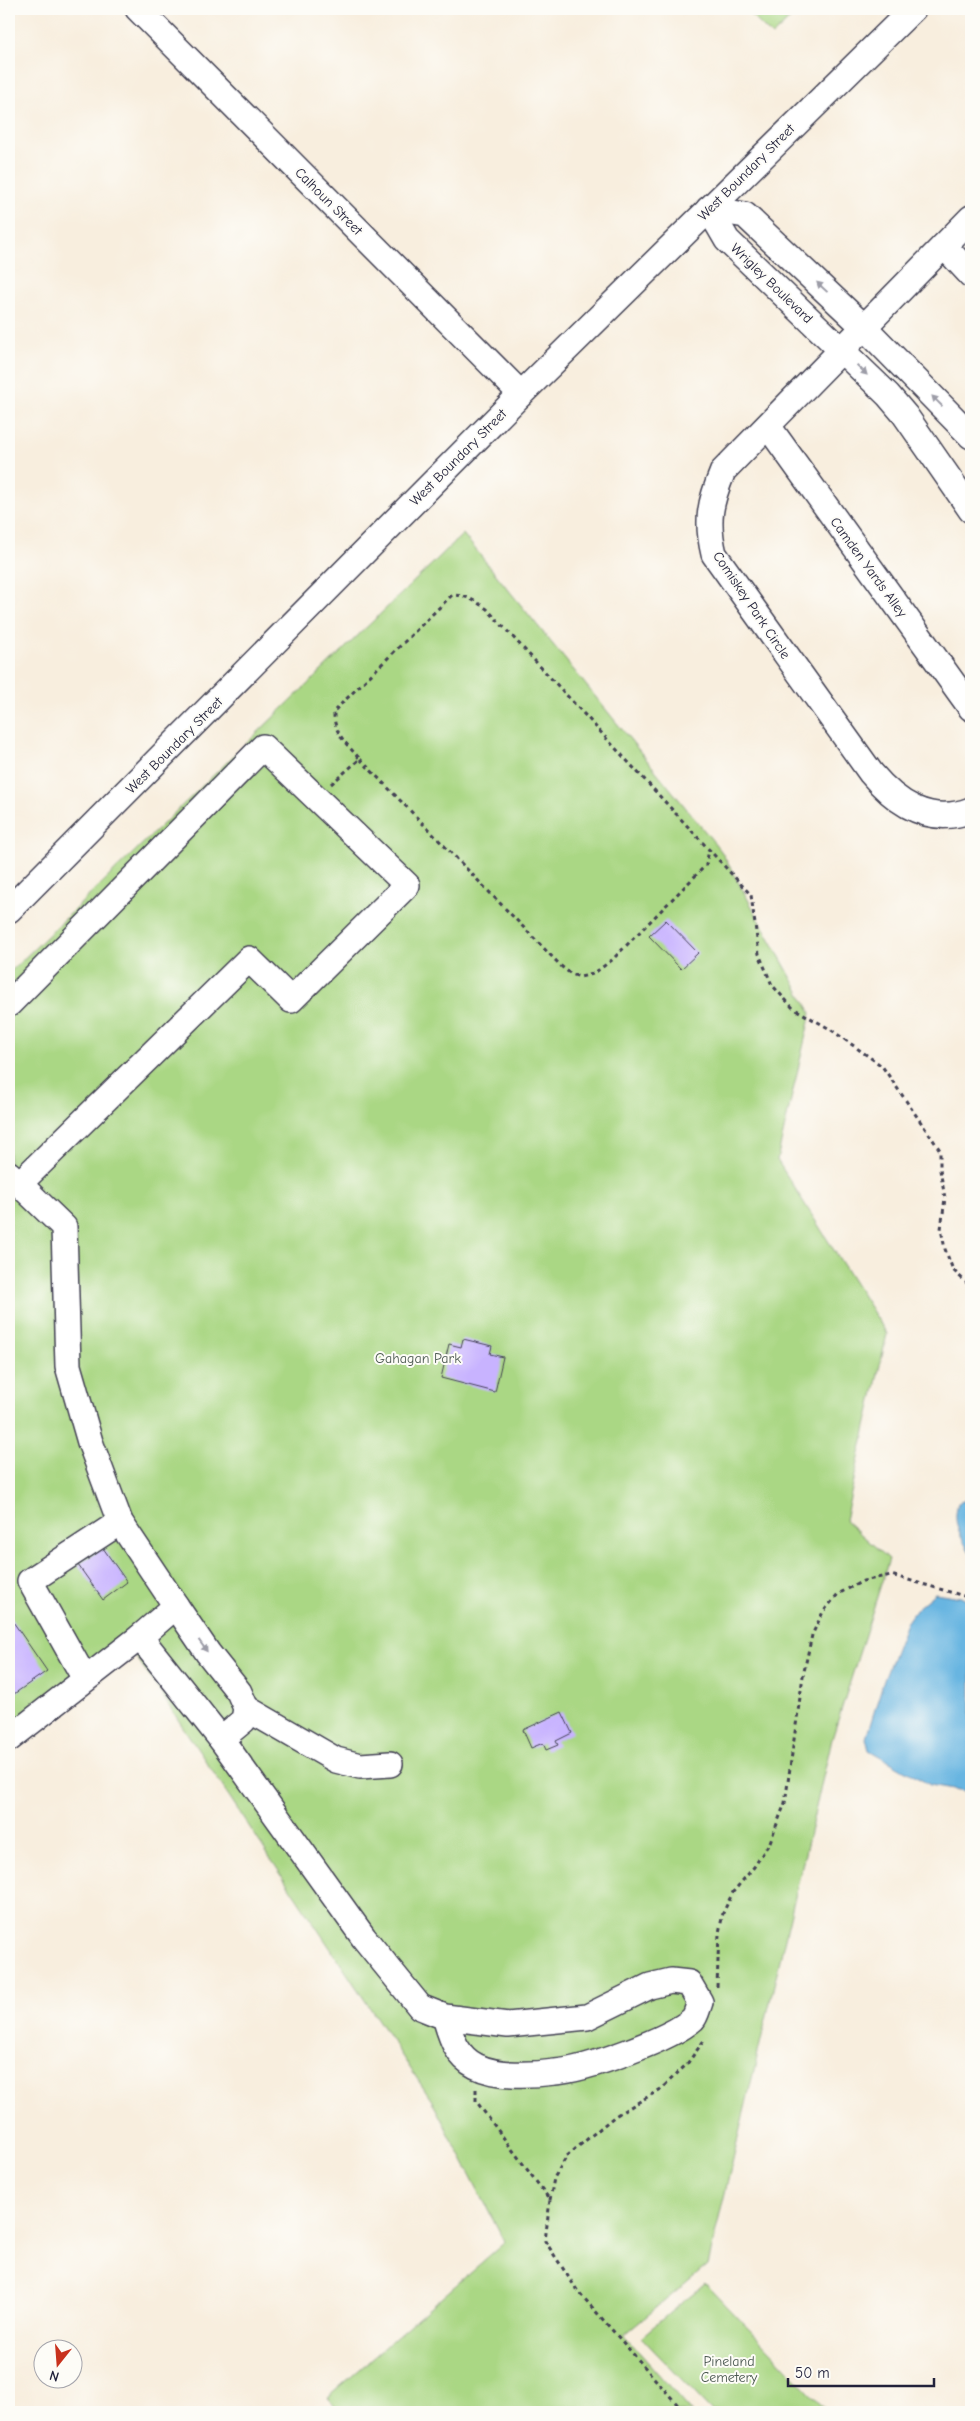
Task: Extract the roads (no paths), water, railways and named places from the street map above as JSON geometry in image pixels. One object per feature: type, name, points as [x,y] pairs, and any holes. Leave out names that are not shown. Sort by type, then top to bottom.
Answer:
[{"type":"street","name":"Calhoun Street","points":[[138,9],[521,394]]},
{"type":"street","name":"West Boundary Street","points":[[9,910],[521,394],[913,9]]},
{"type":"street","points":[[708,209],[745,214],[865,328],[971,436]]},
{"type":"street","name":"Wrigley Boulevard","points":[[708,209],[727,240],[888,395],[905,415],[971,510]]},
{"type":"street","name":"Comiskey Park Circle","points":[[971,218],[723,471],[708,517],[714,554],[887,793],[907,807],[928,815],[950,814],[971,810]]},
{"type":"street","points":[[944,246],[971,275]]},
{"type":"street","name":"Camden Yards Alley","points":[[768,426],[971,708]]},
{"type":"street","points":[[9,1004],[263,747],[406,885],[291,1000],[248,959],[14,1179],[64,1227],[68,1366],[90,1442],[120,1522],[202,1645],[239,1692],[246,1708],[244,1720],[221,1739]]},
{"type":"street","points":[[84,1678],[30,1581],[120,1522]]},
{"type":"street","points":[[10,1734],[140,1637],[176,1606]]},
{"type":"street","points":[[140,1637],[221,1739],[364,1938],[420,2007],[445,2017],[508,2025],[587,2017],[650,1986],[671,1981],[689,1983],[700,2002],[694,2018],[669,2033],[627,2053],[557,2072],[507,2074],[476,2066],[454,2046],[445,2017]]},
{"type":"street","points":[[246,1708],[336,1760],[360,1766],[390,1764]]},
{"type":"water","points":[[971,1498],[971,1554],[958,1530],[956,1510],[958,1503]]},
{"type":"water","points":[[935,1593],[961,1597],[971,1603],[971,1792],[930,1785],[869,1750],[866,1738],[884,1680],[906,1623],[916,1609]]},
{"type":"park label","name":"Gahagan Park","points":[[418,1358]]},
{"type":"park label","name":"Pineland Cemetery","points":[[729,2370]]}]
